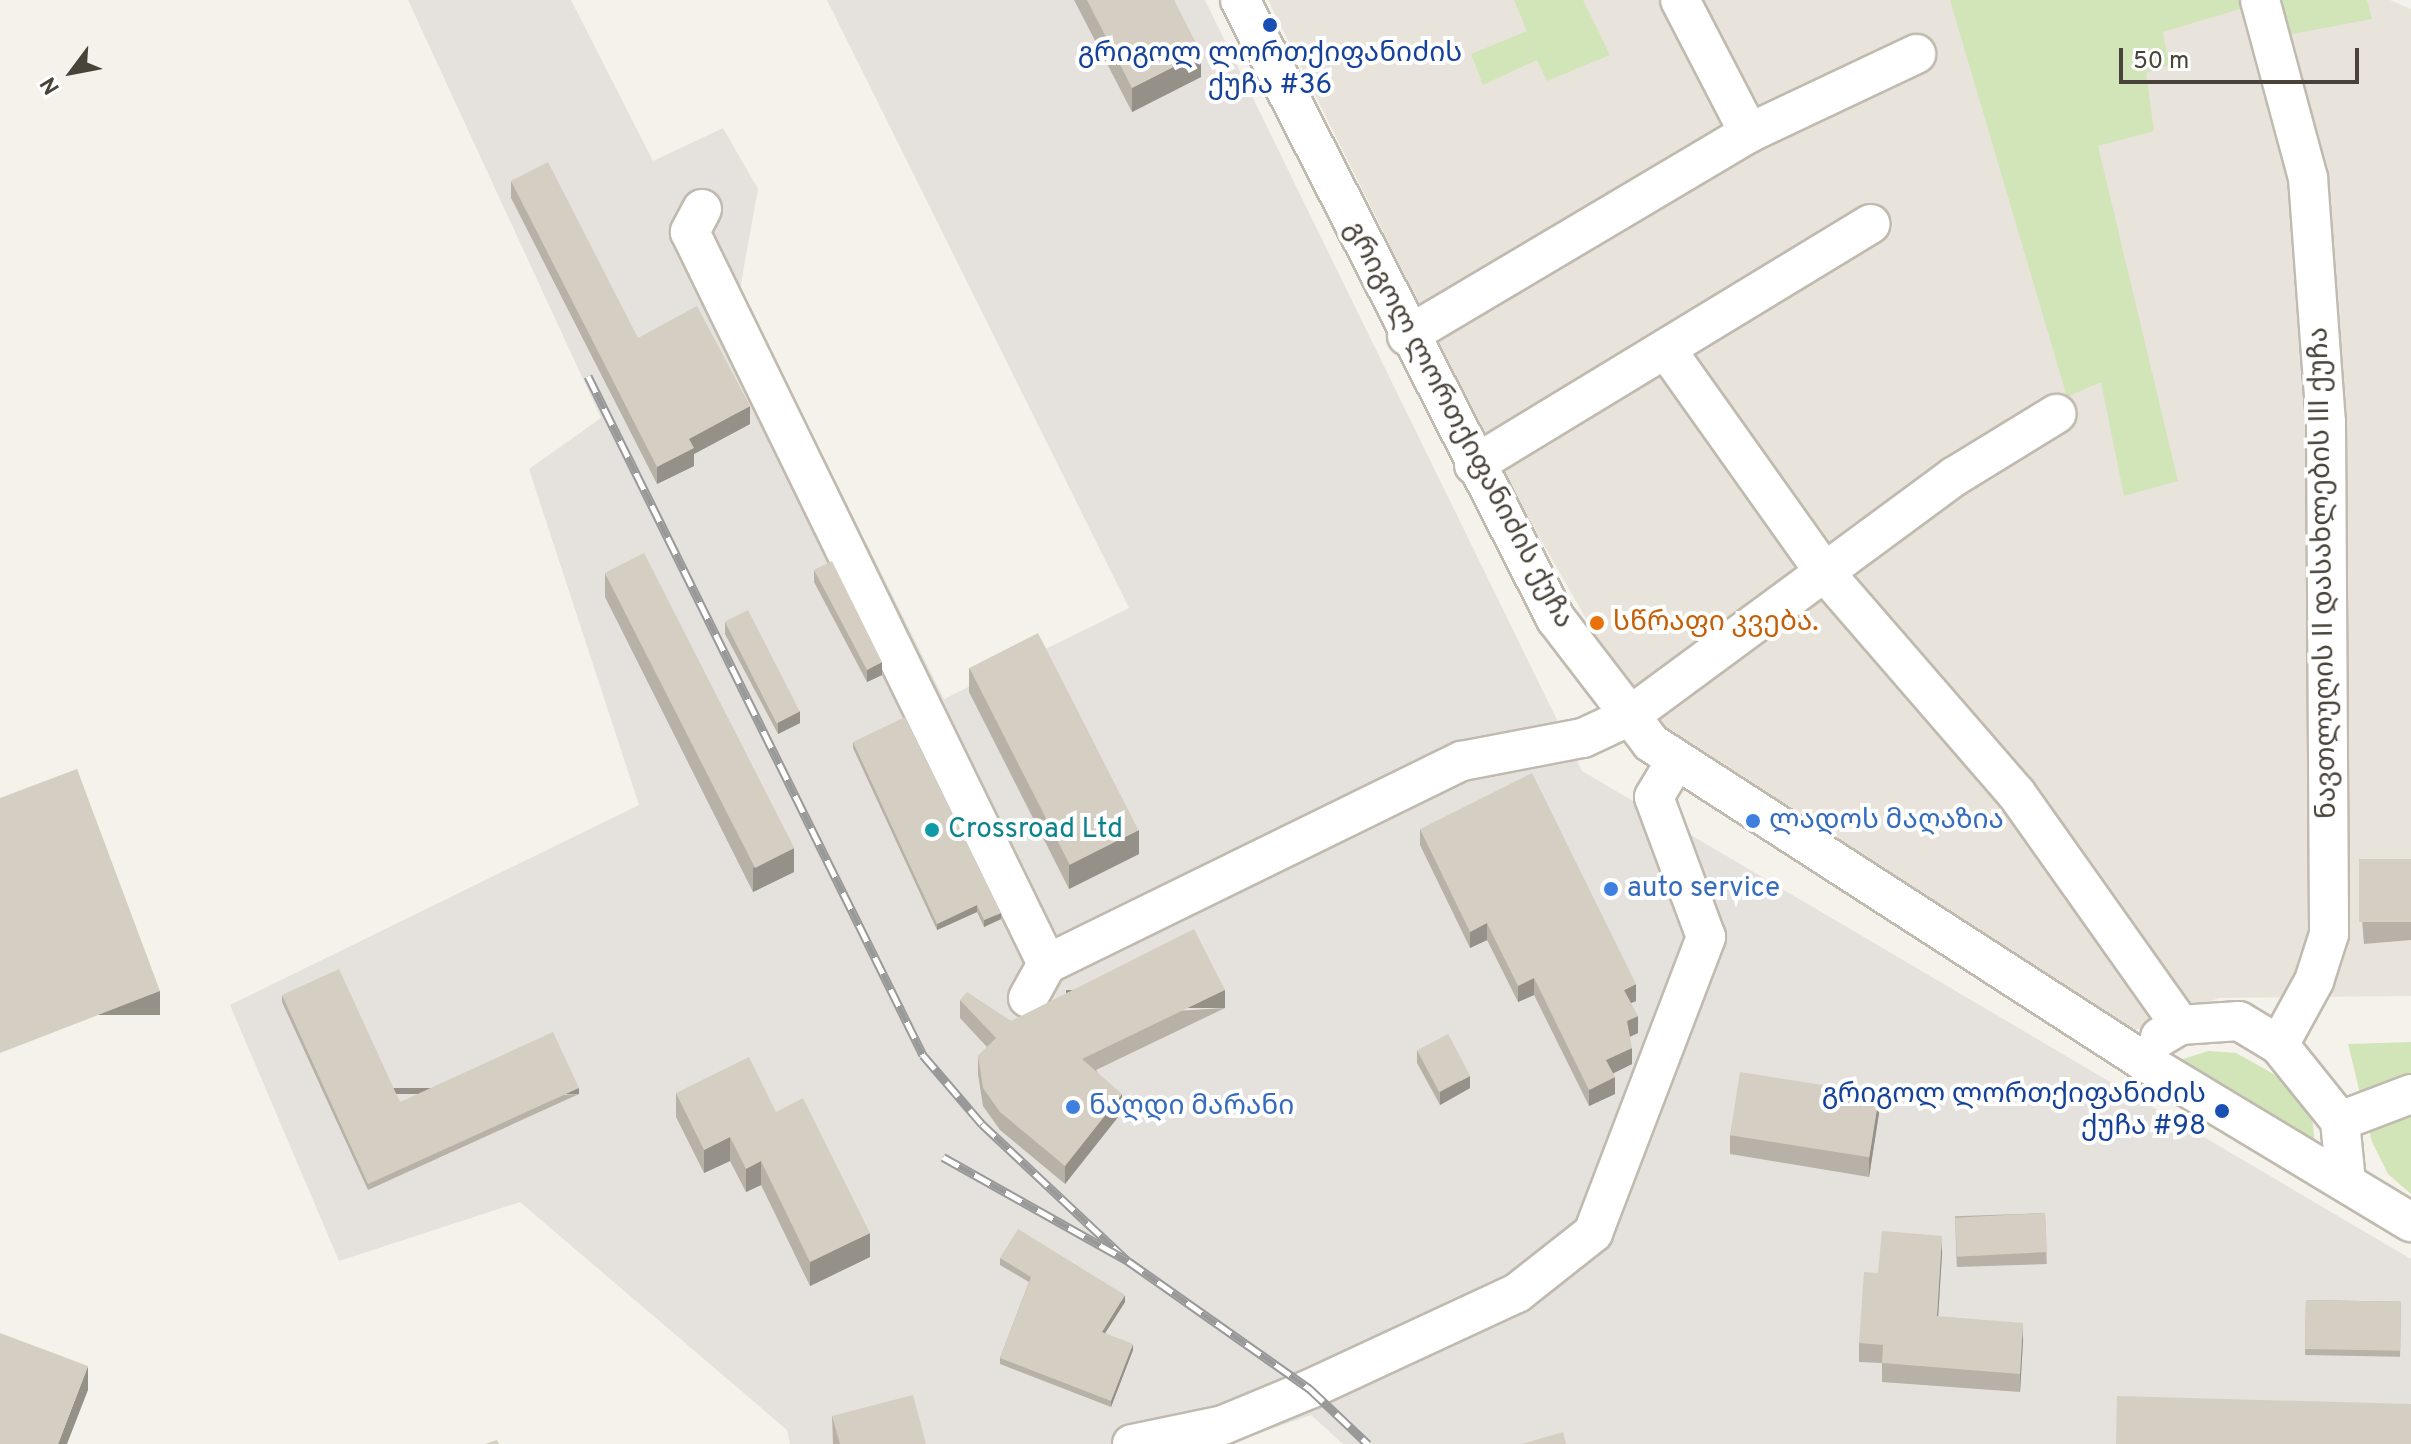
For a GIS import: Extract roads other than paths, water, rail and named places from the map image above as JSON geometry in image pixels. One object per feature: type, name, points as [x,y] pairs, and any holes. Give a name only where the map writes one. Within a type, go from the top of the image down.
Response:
[{"type":"street","name":"გრიგოლ ლორთქიფანიძის ქუჩა","points":[[1240,0],[1407,336],[1556,619],[1628,717],[1675,762],[2142,1060],[2411,1222]]},
{"type":"street","points":[[1680,0],[1749,133]]},
{"type":"street","name":"ნავთლუღის II დასახლების III ქუჩა","points":[[2260,0],[2308,178],[2326,422],[2329,934],[2314,981],[2279,1045]]},
{"type":"street","points":[[1407,336],[1749,133],[1916,54]]},
{"type":"street","points":[[702,209],[690,232],[1047,964]]},
{"type":"street","points":[[1474,465],[1668,352],[1871,224]]},
{"type":"street","points":[[1668,352],[1826,574],[2016,793],[2180,1025]]},
{"type":"street","points":[[1028,998],[1047,964],[1462,761],[1583,738],[1628,717],[1955,476],[2056,414]]},
{"type":"street","points":[[1132,1444],[1223,1425],[1310,1389],[1517,1293],[1593,1233],[1706,937],[1654,797],[1675,762]]},
{"type":"street","points":[[2142,1060],[2180,1025],[2239,1021],[2279,1045],[2340,1121],[2346,1182]]},
{"type":"street","points":[[2340,1121],[2411,1094]]},
{"type":"railway","points":[[588,376],[923,1055],[982,1124],[1128,1261]]},
{"type":"railway","points":[[943,1157],[1128,1261],[1310,1389],[1368,1444]]},
{"type":"place","name":"გრიგოლ ლორთქიფანიძის ქუჩა #36","points":[[1270,25]]},
{"type":"place","name":"სწრაფი კვება.","points":[[1597,623]]},
{"type":"place","name":"ლადოს მაღაზია","points":[[1753,821]]},
{"type":"place","name":"Crossroad Ltd","points":[[932,830]]},
{"type":"place","name":"auto service","points":[[1611,889]]},
{"type":"place","name":"ნაღდი მარანი","points":[[1073,1107]]},
{"type":"place","name":"გრიგოლ ლორთქიფანიძის ქუჩა #98","points":[[2222,1111]]}]
